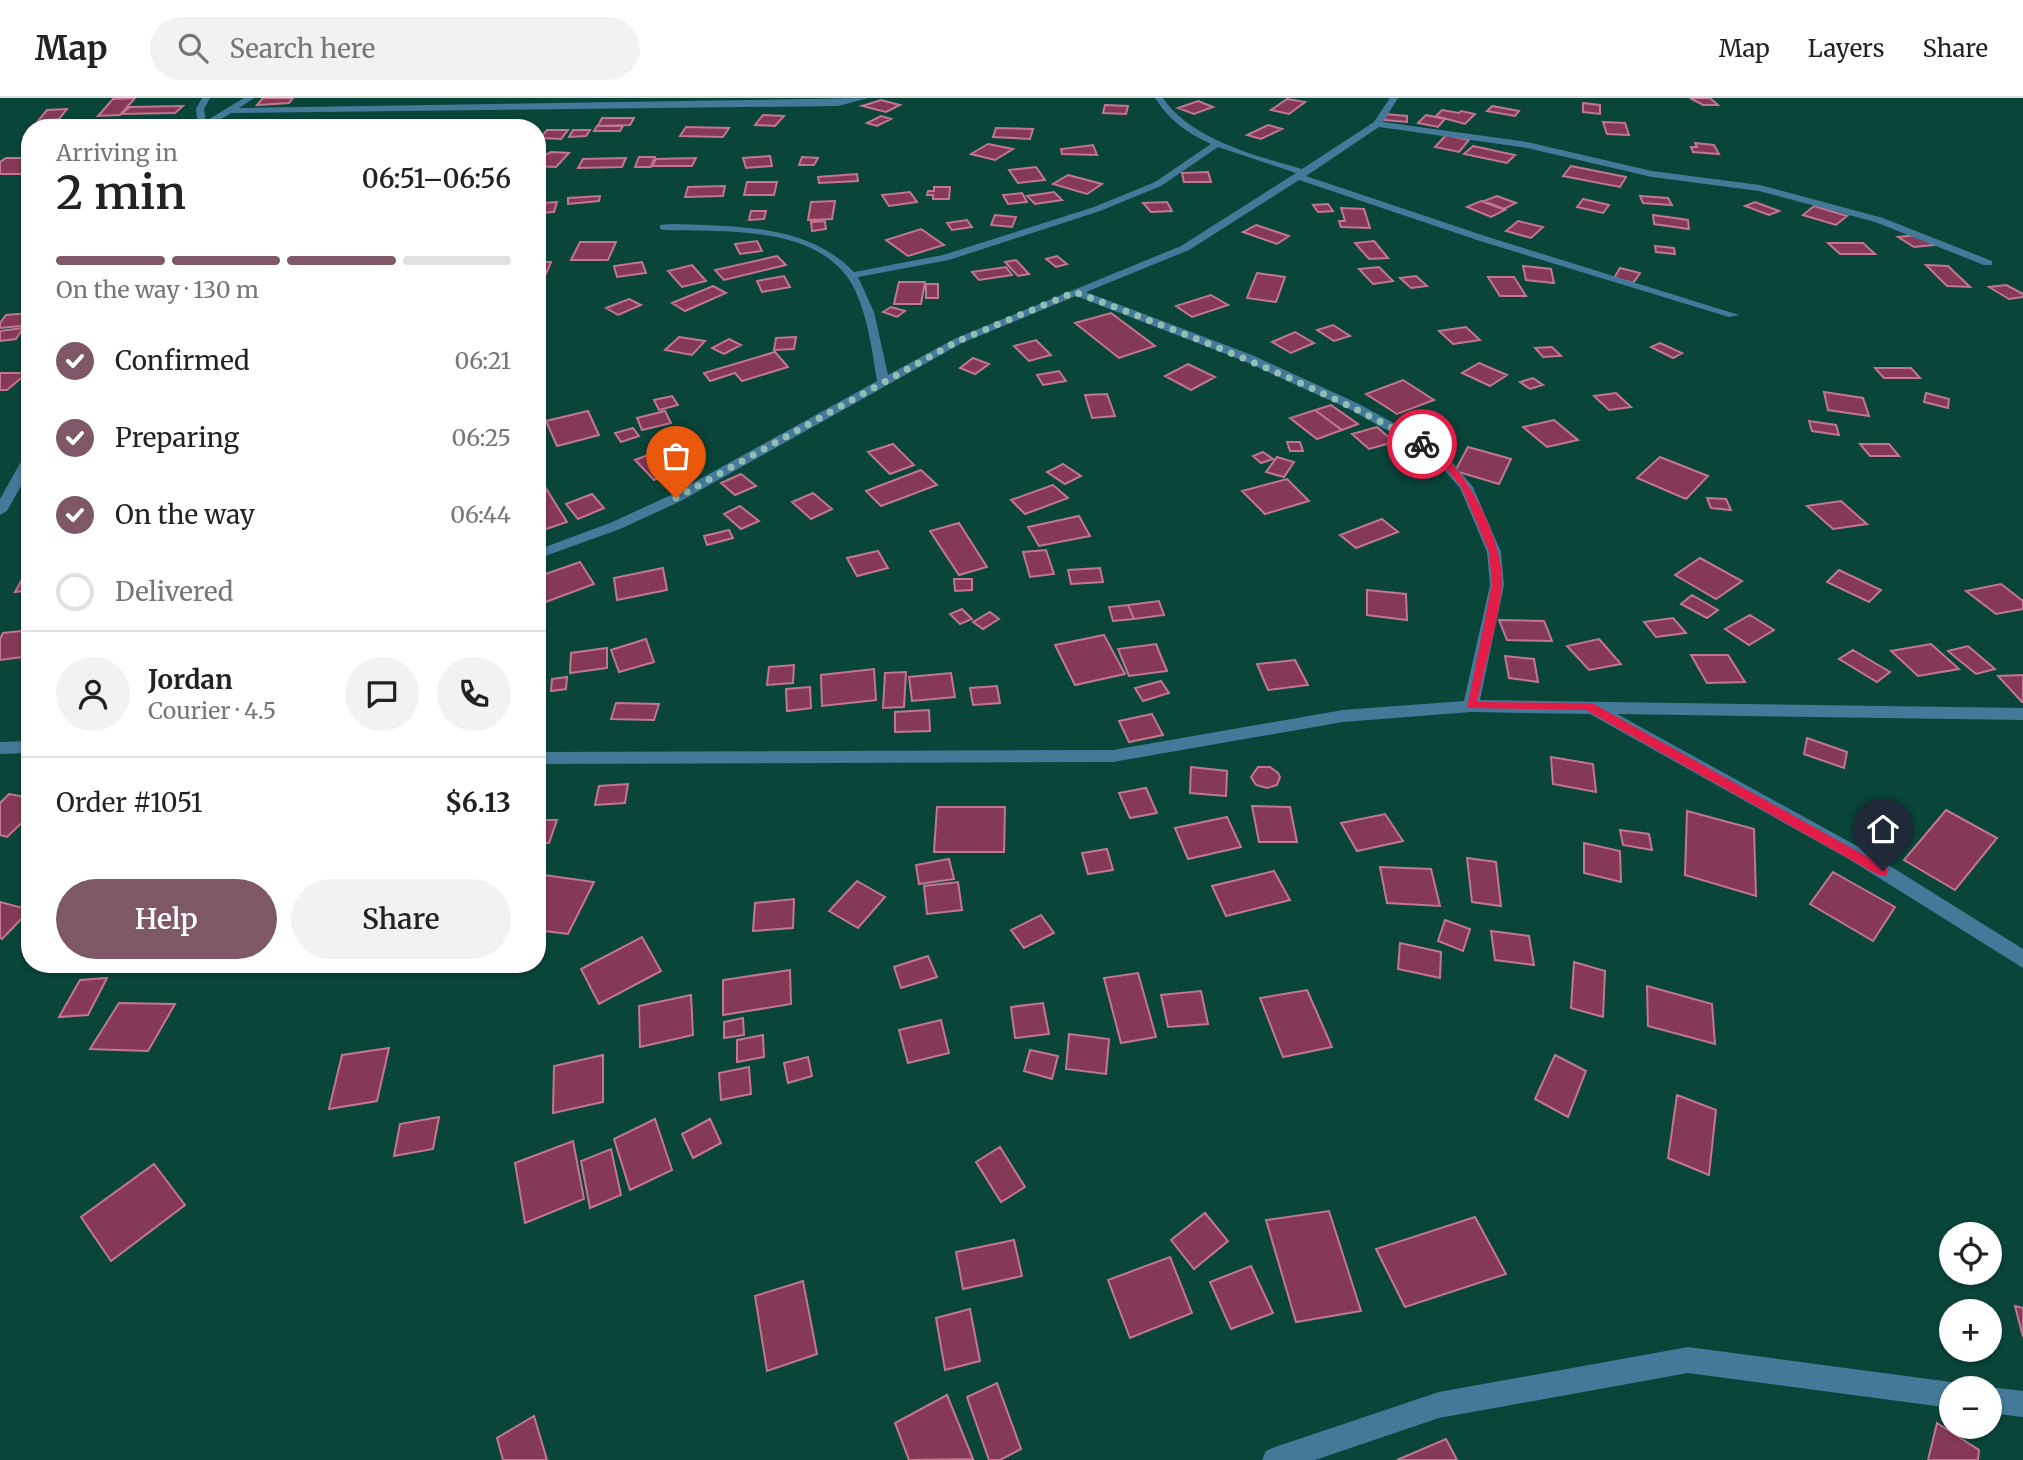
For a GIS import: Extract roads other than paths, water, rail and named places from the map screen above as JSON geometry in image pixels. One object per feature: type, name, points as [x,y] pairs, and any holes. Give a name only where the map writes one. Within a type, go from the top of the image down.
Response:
[{"type":"street","points":[[202,119],[201,109],[206,98]]},
{"type":"street","points":[[218,119],[250,98]]},
{"type":"street","points":[[464,110],[475,98]]},
{"type":"street","points":[[232,111],[838,103],[864,98]]},
{"type":"street","points":[[1159,98],[1174,118],[1197,133],[1303,175],[1484,239],[1733,315]]},
{"type":"street","points":[[546,552],[615,526],[676,498],[958,341],[1185,247],[1303,175],[1377,124],[1394,98]]},
{"type":"street","points":[[1377,124],[1527,145],[1652,174],[1760,188],[1879,220],[1988,263]]},
{"type":"street","points":[[852,275],[945,258],[1097,209],[1157,184],[1220,142]]},
{"type":"street","points":[[664,227],[762,232],[799,241],[833,256],[852,275],[873,324],[883,382]]},
{"type":"street","points":[[1075,292],[1248,358],[1355,407],[1436,452],[1466,487],[1494,552],[1497,584],[1471,706]]},
{"type":"street","points":[[0,511],[21,474]]},
{"type":"street","points":[[546,758],[1113,756],[1343,716],[1471,706],[2023,714]]},
{"type":"street","points":[[1588,706],[1859,856],[2023,959]]},
{"type":"street","points":[[0,748],[21,747]]},
{"type":"street","points":[[1275,1460],[1439,1405],[1688,1360],[1939,1393]]},
{"type":"street","points":[[2002,1401],[2023,1404]]}]
